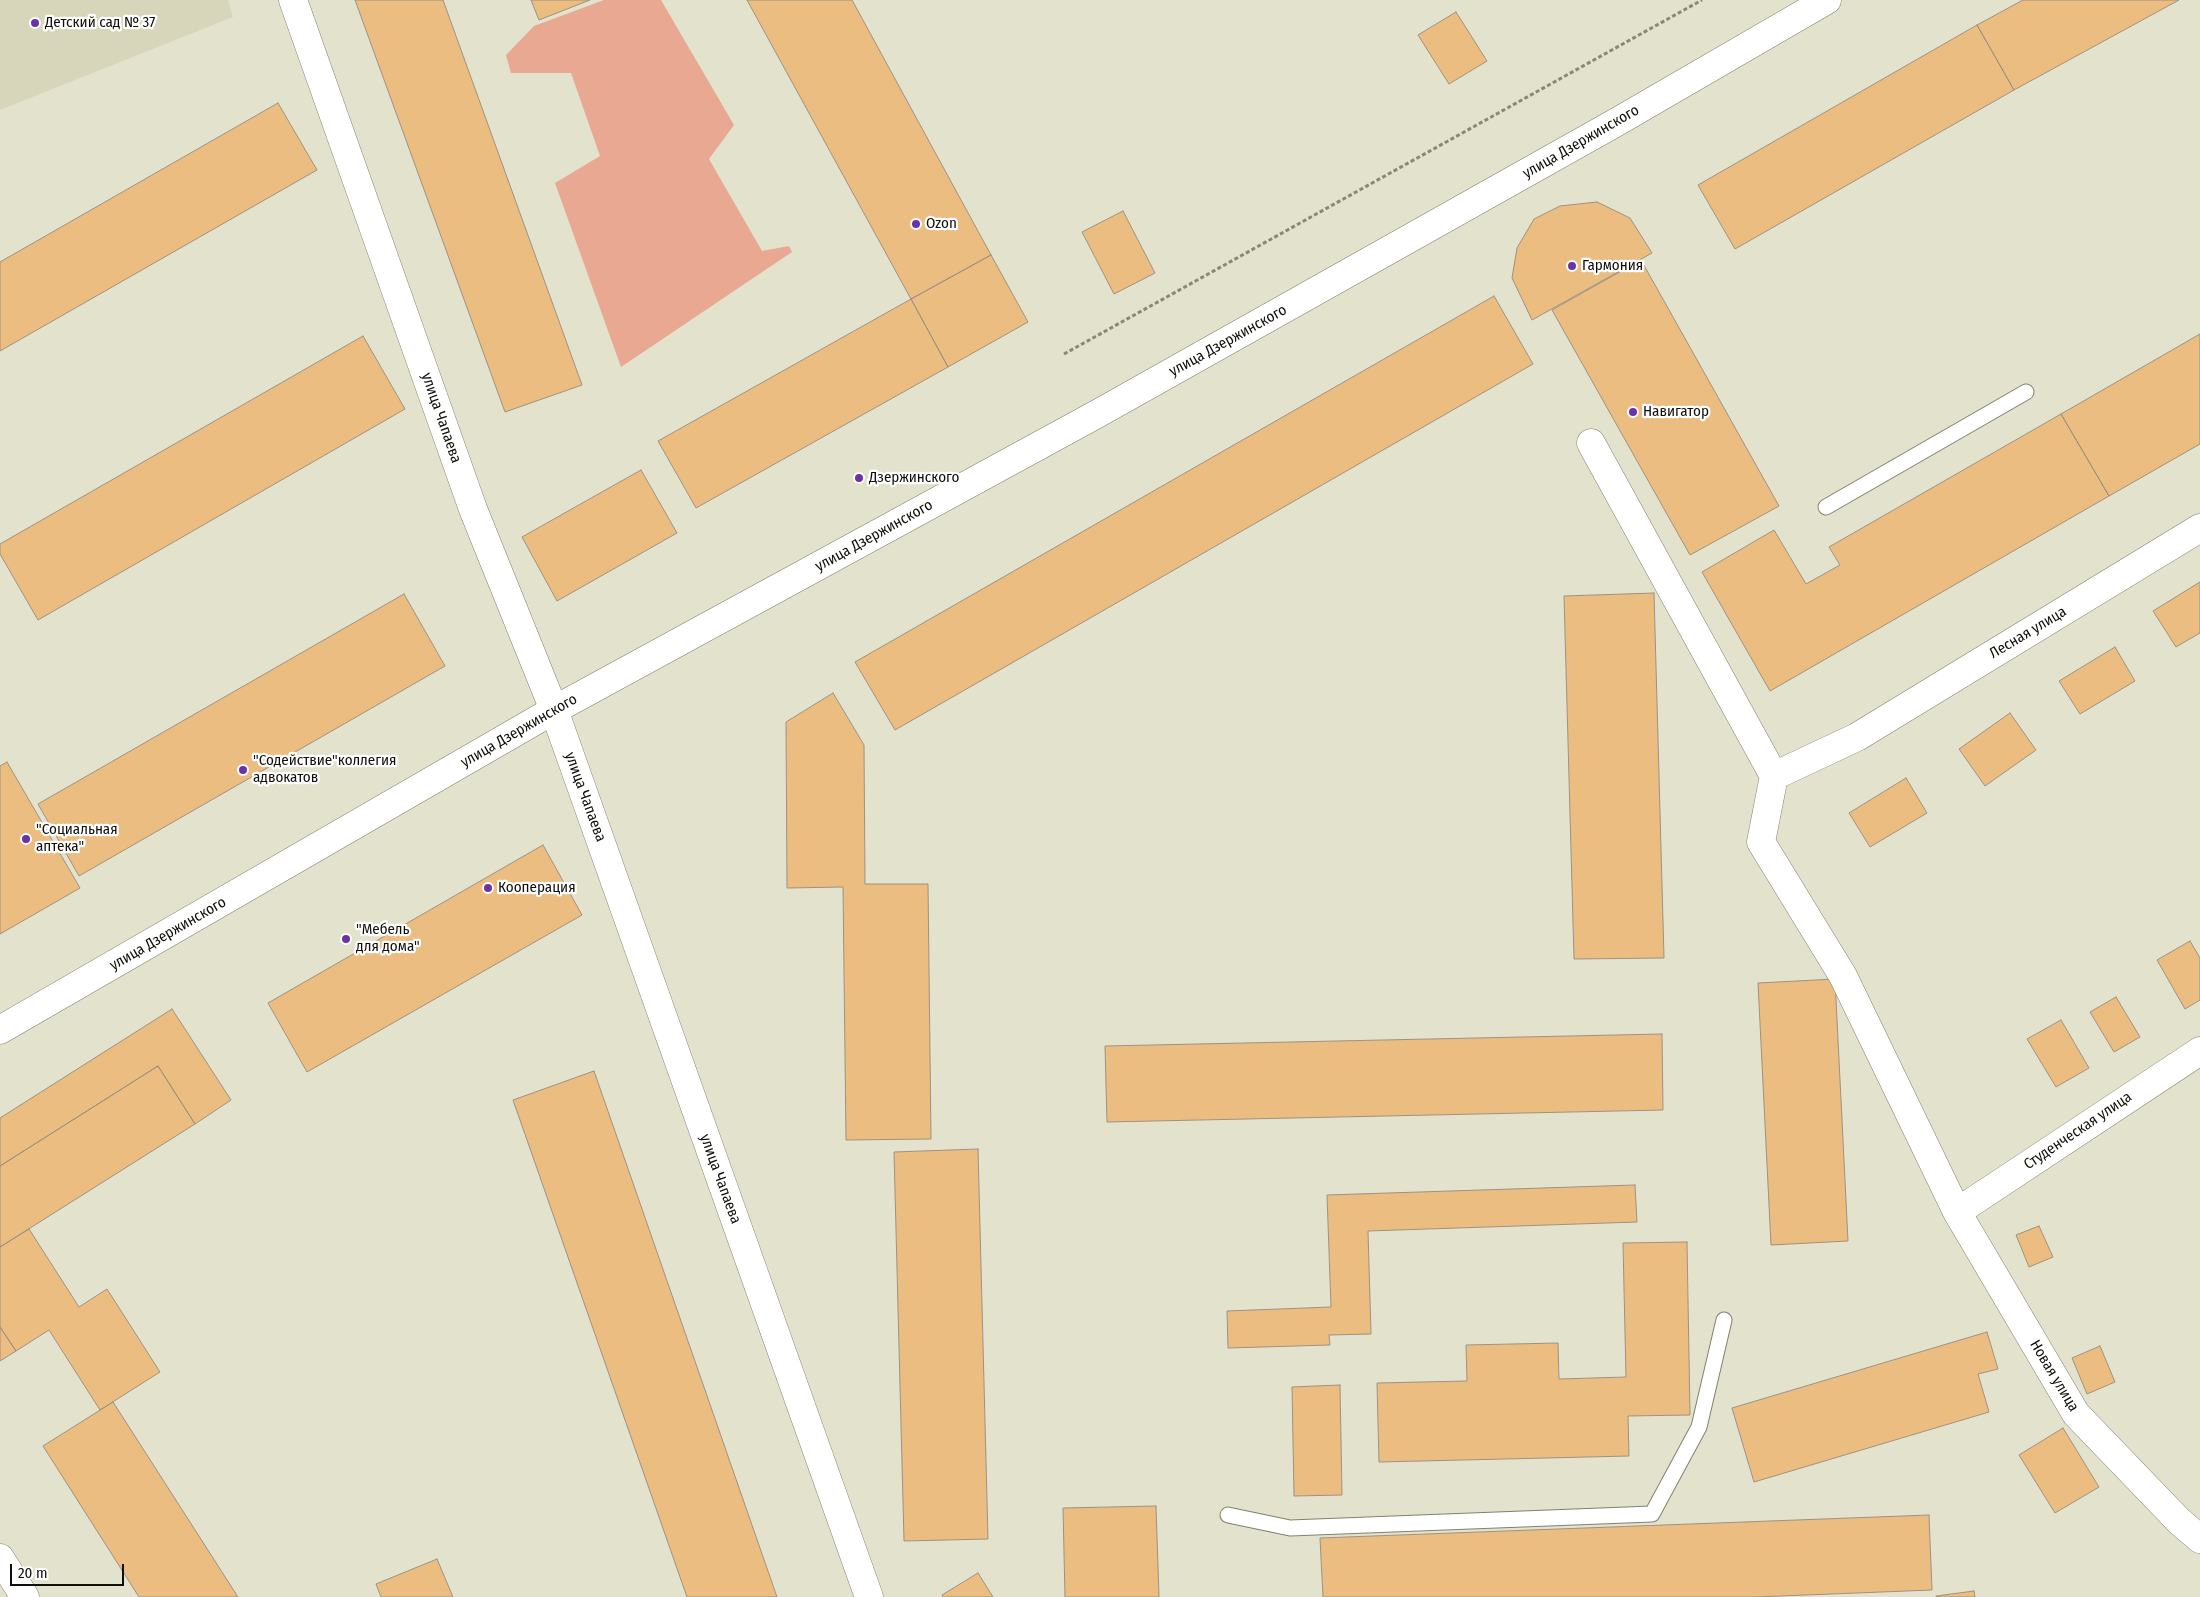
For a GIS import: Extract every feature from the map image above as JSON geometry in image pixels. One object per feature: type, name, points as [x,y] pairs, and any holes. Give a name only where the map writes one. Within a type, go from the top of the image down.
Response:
[{"type":"street","name":"улица Чапаева","points":[[293,0],[473,509],[554,710],[868,1597]]},
{"type":"street","name":"улица Дзержинского","points":[[0,1030],[554,710],[1097,414],[1615,123],[1827,0]]},
{"type":"street","points":[[1590,443],[1774,776]]},
{"type":"street","name":"Лесная улица","points":[[1774,776],[1857,737],[2200,528]]},
{"type":"street","name":"Новая улица","points":[[1774,776],[1761,842],[1843,976],[1957,1212],[2076,1414],[2179,1521],[2200,1540]]},
{"type":"street","name":"Студенческая улица","points":[[1957,1212],[2200,1050]]},
{"type":"street","points":[[0,1558],[24,1597]]},
{"type":"lane","points":[[1826,507],[2026,392]]},
{"type":"lane","points":[[1228,1514],[1290,1528],[1652,1514],[1699,1427],[1724,1320]]},
{"type":"path","points":[[1064,354],[1702,0]]},
{"type":"shaded area","points":[[0,0],[228,0],[233,17],[0,110]]},
{"type":"shaded area","points":[[604,0],[661,0],[734,125],[709,159],[762,251],[789,246],[792,252],[621,367],[555,183],[600,156],[571,73],[511,73],[506,55],[534,26]]},
{"type":"building","points":[[355,0],[443,0],[582,385],[505,412]]},
{"type":"building","points":[[531,0],[590,0],[539,20]]},
{"type":"building","points":[[747,0],[852,0],[991,255],[911,299]]},
{"type":"building","points":[[2023,0],[2179,0],[2014,90],[1977,25]]},
{"type":"building","points":[[1456,12],[1487,61],[1449,84],[1418,35]]},
{"type":"building","points":[[1977,25],[2014,90],[1735,249],[1698,185]]},
{"type":"building","points":[[278,103],[317,170],[0,351],[0,262]]},
{"type":"building","name":"Гармония","points":[[1597,202],[1630,218],[1652,253],[1532,320],[1512,278],[1517,248],[1534,219],[1560,206]]},
{"type":"building","points":[[1123,211],[1155,273],[1114,294],[1082,232]]},
{"type":"building","points":[[991,255],[1028,322],[948,367],[911,299]]},
{"type":"building","points":[[1641,260],[1779,506],[1690,555],[1552,310]]},
{"type":"building","points":[[1494,296],[1533,364],[895,730],[855,662]]},
{"type":"building","points":[[911,299],[948,367],[696,508],[658,441]]},
{"type":"building","points":[[2200,334],[2200,444],[2109,496],[2061,414]]},
{"type":"building","points":[[363,336],[405,409],[38,620],[0,554],[0,544]]},
{"type":"building","points":[[2061,414],[2109,496],[1770,691],[1702,572],[1774,530],[1806,584],[1840,565],[1829,547]]},
{"type":"building","points":[[641,470],[677,533],[557,601],[522,537]]},
{"type":"building","points":[[2200,582],[2200,633],[2176,647],[2153,611]]},
{"type":"building","points":[[1654,593],[1664,958],[1574,959],[1564,596]]},
{"type":"building","points":[[404,594],[445,666],[79,876],[38,804]]},
{"type":"building","points":[[2115,647],[2135,681],[2080,714],[2059,681]]},
{"type":"building","points":[[833,693],[864,745],[865,884],[928,884],[931,1139],[846,1140],[843,887],[787,888],[786,722]]},
{"type":"building","points":[[2010,713],[2036,750],[1985,786],[1959,749]]},
{"type":"building","name":"\"Социальная аптека\"","points":[[7,762],[80,888],[0,934],[0,766]]},
{"type":"building","points":[[1906,778],[1927,813],[1870,847],[1849,813]]},
{"type":"building","points":[[543,845],[582,915],[307,1072],[268,1003]]},
{"type":"building","points":[[2190,941],[2200,958],[2200,1000],[2185,1009],[2157,960]]},
{"type":"building","points":[[1835,979],[1848,1241],[1771,1245],[1758,983]]},
{"type":"building","points":[[2116,997],[2140,1037],[2114,1052],[2090,1012]]},
{"type":"building","points":[[172,1009],[231,1100],[195,1124],[158,1066],[0,1166],[0,1118]]},
{"type":"building","points":[[2061,1020],[2089,1068],[2056,1087],[2027,1039]]},
{"type":"building","points":[[1662,1034],[1663,1110],[1107,1122],[1105,1046]]},
{"type":"building","points":[[158,1066],[195,1124],[0,1247],[0,1166]]},
{"type":"building","points":[[594,1071],[777,1597],[687,1597],[513,1100]]},
{"type":"building","points":[[978,1149],[988,1539],[904,1541],[894,1152]]},
{"type":"building","points":[[1635,1185],[1637,1222],[1368,1231],[1371,1334],[1329,1335],[1330,1345],[1228,1348],[1227,1311],[1331,1307],[1327,1195]]},
{"type":"building","points":[[2039,1226],[2053,1257],[2029,1267],[2016,1235]]},
{"type":"building","points":[[29,1229],[79,1307],[107,1289],[160,1372],[100,1410],[49,1330],[16,1351],[0,1327],[0,1247]]},
{"type":"building","points":[[1687,1242],[1690,1415],[1628,1416],[1629,1456],[1379,1462],[1377,1383],[1467,1381],[1466,1345],[1558,1343],[1559,1379],[1626,1377],[1623,1243]]},
{"type":"building","points":[[0,1327],[16,1351],[0,1361]]},
{"type":"building","points":[[1987,1332],[1998,1369],[1978,1374],[1989,1412],[1754,1482],[1732,1408]]},
{"type":"building","points":[[2100,1346],[2115,1382],[2087,1394],[2072,1358]]},
{"type":"building","points":[[1340,1385],[1342,1495],[1294,1496],[1292,1387]]},
{"type":"building","points":[[113,1402],[238,1597],[139,1597],[43,1446]]},
{"type":"building","points":[[2063,1428],[2099,1487],[2055,1513],[2019,1455]]},
{"type":"building","points":[[1156,1506],[1159,1597],[1065,1597],[1063,1508]]},
{"type":"building","points":[[1929,1515],[1932,1590],[1755,1597],[1323,1597],[1320,1538]]},
{"type":"building","points":[[437,1559],[453,1597],[381,1597],[376,1584]]},
{"type":"building","points":[[978,1573],[993,1597],[943,1597],[942,1595]]},
{"type":"building","points":[[1974,1591],[1975,1597],[1936,1597],[1936,1596]]},
{"type":"place","name":"Детский сад № 37","points":[[35,23]]},
{"type":"place","name":"Ozon","points":[[916,224]]},
{"type":"place","name":"Гармония","points":[[1572,266]]},
{"type":"place","name":"Навигатор","points":[[1633,412]]},
{"type":"place","name":"Дзержинского","points":[[859,478]]},
{"type":"place","name":"\"Содействие\"коллегия адвокатов","points":[[243,770]]},
{"type":"place","name":"\"Социальная аптека\"","points":[[26,839]]},
{"type":"place","name":"Кооперация","points":[[488,888]]},
{"type":"place","name":"\"Мебель для дома\"","points":[[346,939]]}]
